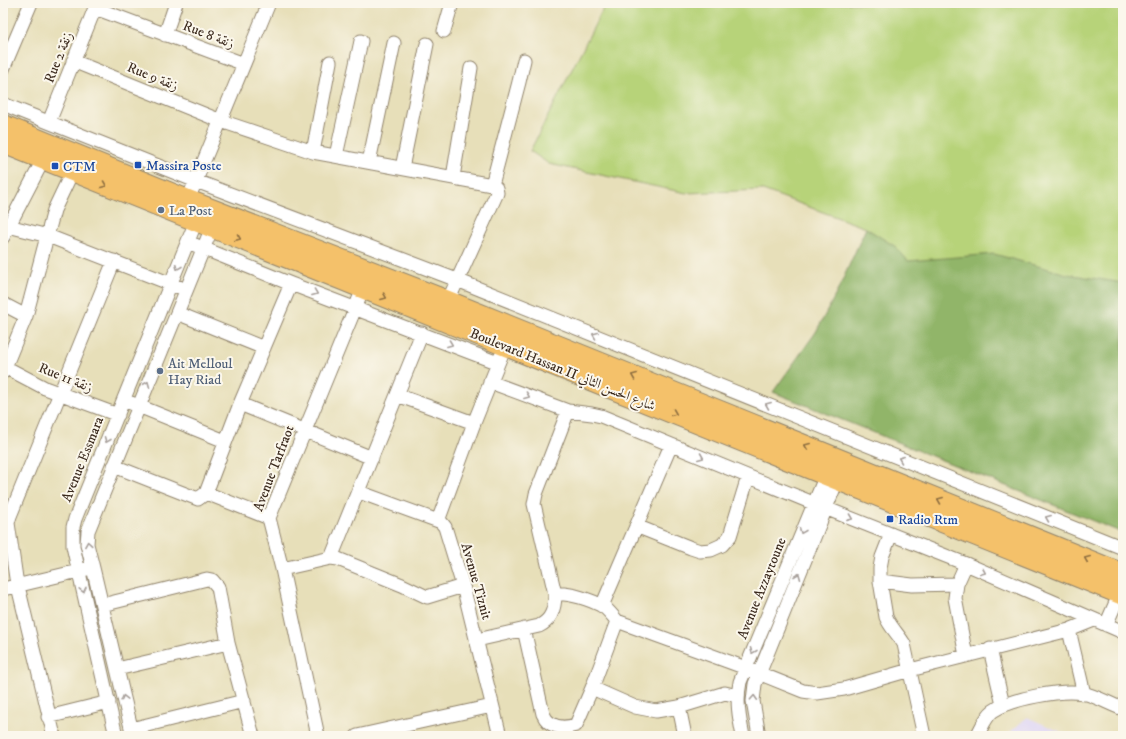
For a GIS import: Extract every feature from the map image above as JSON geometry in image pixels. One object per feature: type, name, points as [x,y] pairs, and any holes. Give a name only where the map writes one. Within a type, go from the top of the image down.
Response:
[{"type":"main road","name":"Boulevard Hassan II شارع الحسن الثاني","points":[[3,125],[200,214],[502,354],[835,468],[1123,574]]},
{"type":"main road","name":"Boulevard Hassan II شارع الحسن الثاني","points":[[3,143],[72,172],[200,214],[448,301],[835,468],[1121,594]]},
{"type":"street","points":[[3,69],[31,3]]},
{"type":"street","points":[[165,35],[176,3]]},
{"type":"street","points":[[244,701],[132,732],[93,568],[88,544],[88,531],[204,248],[196,181],[269,3]]},
{"type":"street","points":[[444,31],[452,3]]},
{"type":"street","name":"Rue 8 زنقة","points":[[96,5],[165,35],[244,64]]},
{"type":"street","name":"Rue 2 زنقة","points":[[49,122],[96,5]]},
{"type":"street","points":[[336,156],[361,41]]},
{"type":"street","points":[[368,162],[394,43]]},
{"type":"street","points":[[402,168],[427,44]]},
{"type":"street","points":[[448,301],[497,193],[496,188],[492,185],[524,60]]},
{"type":"street","name":"Rue 9 زنقة","points":[[73,62],[221,120],[313,152],[492,185]]},
{"type":"street","points":[[313,152],[330,62]]},
{"type":"street","points":[[453,177],[471,68]]},
{"type":"street","points":[[3,104],[196,181],[457,280],[1123,548]]},
{"type":"street","points":[[43,160],[6,232],[48,236],[186,289]]},
{"type":"street","points":[[4,368],[26,316],[54,210],[72,172]]},
{"type":"street","name":"Avenue Essmara","points":[[116,736],[78,571],[72,541],[73,528],[75,518],[200,214]]},
{"type":"street","points":[[188,242],[291,284],[422,333],[502,354],[474,423],[438,521],[358,492]]},
{"type":"street","points":[[54,736],[48,717],[18,586],[7,515],[60,394],[114,262]]},
{"type":"street","points":[[114,466],[198,499],[206,493],[240,404],[291,284]]},
{"type":"street","name":"Avenue Tarfraot","points":[[318,736],[282,569],[269,518],[363,289]]},
{"type":"street","points":[[3,304],[26,316]]},
{"type":"street","points":[[177,313],[264,348]]},
{"type":"street","points":[[331,558],[422,333]]},
{"type":"street","name":"Rue 11 زنقة","points":[[4,368],[45,388],[118,415]]},
{"type":"street","points":[[490,382],[568,412],[600,416],[819,506],[966,564],[1123,632]]},
{"type":"street","points":[[397,395],[474,423]]},
{"type":"street","points":[[124,400],[225,441]]},
{"type":"street","points":[[240,404],[372,458]]},
{"type":"street","points":[[477,640],[539,626],[550,618],[553,611],[555,594],[534,504],[536,494],[568,412]]},
{"type":"street","points":[[602,606],[671,445]]},
{"type":"street","name":"Avenue Azzaytoune","points":[[743,736],[738,711],[737,696],[740,682],[835,468]]},
{"type":"street","points":[[636,526],[700,551],[711,550],[722,545],[730,536],[748,477]]},
{"type":"street","points":[[206,493],[269,518]]},
{"type":"street","name":"Avenue Azzaytoune","points":[[759,736],[753,701],[755,684],[819,506]]},
{"type":"street","name":"Avenue Tiznit","points":[[438,521],[445,527],[463,586],[500,736]]},
{"type":"street","points":[[892,534],[882,557],[880,581],[886,617],[904,644],[924,736]]},
{"type":"street","points":[[282,569],[331,558],[402,585],[427,597],[463,586]]},
{"type":"street","points":[[966,564],[957,584],[955,598],[966,656]]},
{"type":"street","points":[[3,589],[93,568]]},
{"type":"street","points":[[102,605],[207,578],[212,580],[218,587],[228,643],[253,736]]},
{"type":"street","points":[[880,581],[916,585],[957,584]]},
{"type":"street","points":[[555,594],[571,594],[602,606],[616,621],[746,668],[803,691],[817,693],[844,689],[990,649],[1100,622],[1121,594]]},
{"type":"street","points":[[524,629],[545,719],[557,727],[577,730],[616,621]]},
{"type":"street","points":[[1070,630],[1084,694]]},
{"type":"street","points":[[117,669],[228,643]]},
{"type":"street","points":[[990,649],[1003,706]]},
{"type":"street","points":[[592,688],[635,707],[656,711],[679,707],[725,693],[737,696]]},
{"type":"street","points":[[976,736],[992,712],[1003,706],[1040,696],[1072,692],[1084,694],[1123,710]]},
{"type":"street","points":[[48,717],[109,702]]},
{"type":"street","points":[[357,736],[388,733],[492,706]]},
{"type":"street","points":[[679,707],[684,736]]},
{"type":"shaded area","points":[[1027,717],[1070,736],[1006,736]]},
{"type":"green space","points":[[606,3],[1123,4],[1123,409],[1095,450],[866,228],[763,190],[686,193],[549,164],[530,151]]},
{"type":"green space","points":[[866,228],[896,247],[908,261],[994,254],[1067,274],[1123,283],[1123,533],[773,392],[816,332],[838,290]]},
{"type":"place","name":"Massira Poste","points":[[138,165]]},
{"type":"place","name":"CTM","points":[[55,166]]},
{"type":"place","name":"La Post","points":[[161,210]]},
{"type":"place","name":"Ait Melloul Hay Riad","points":[[160,371]]},
{"type":"place","name":"Radio Rtm","points":[[890,519]]}]
